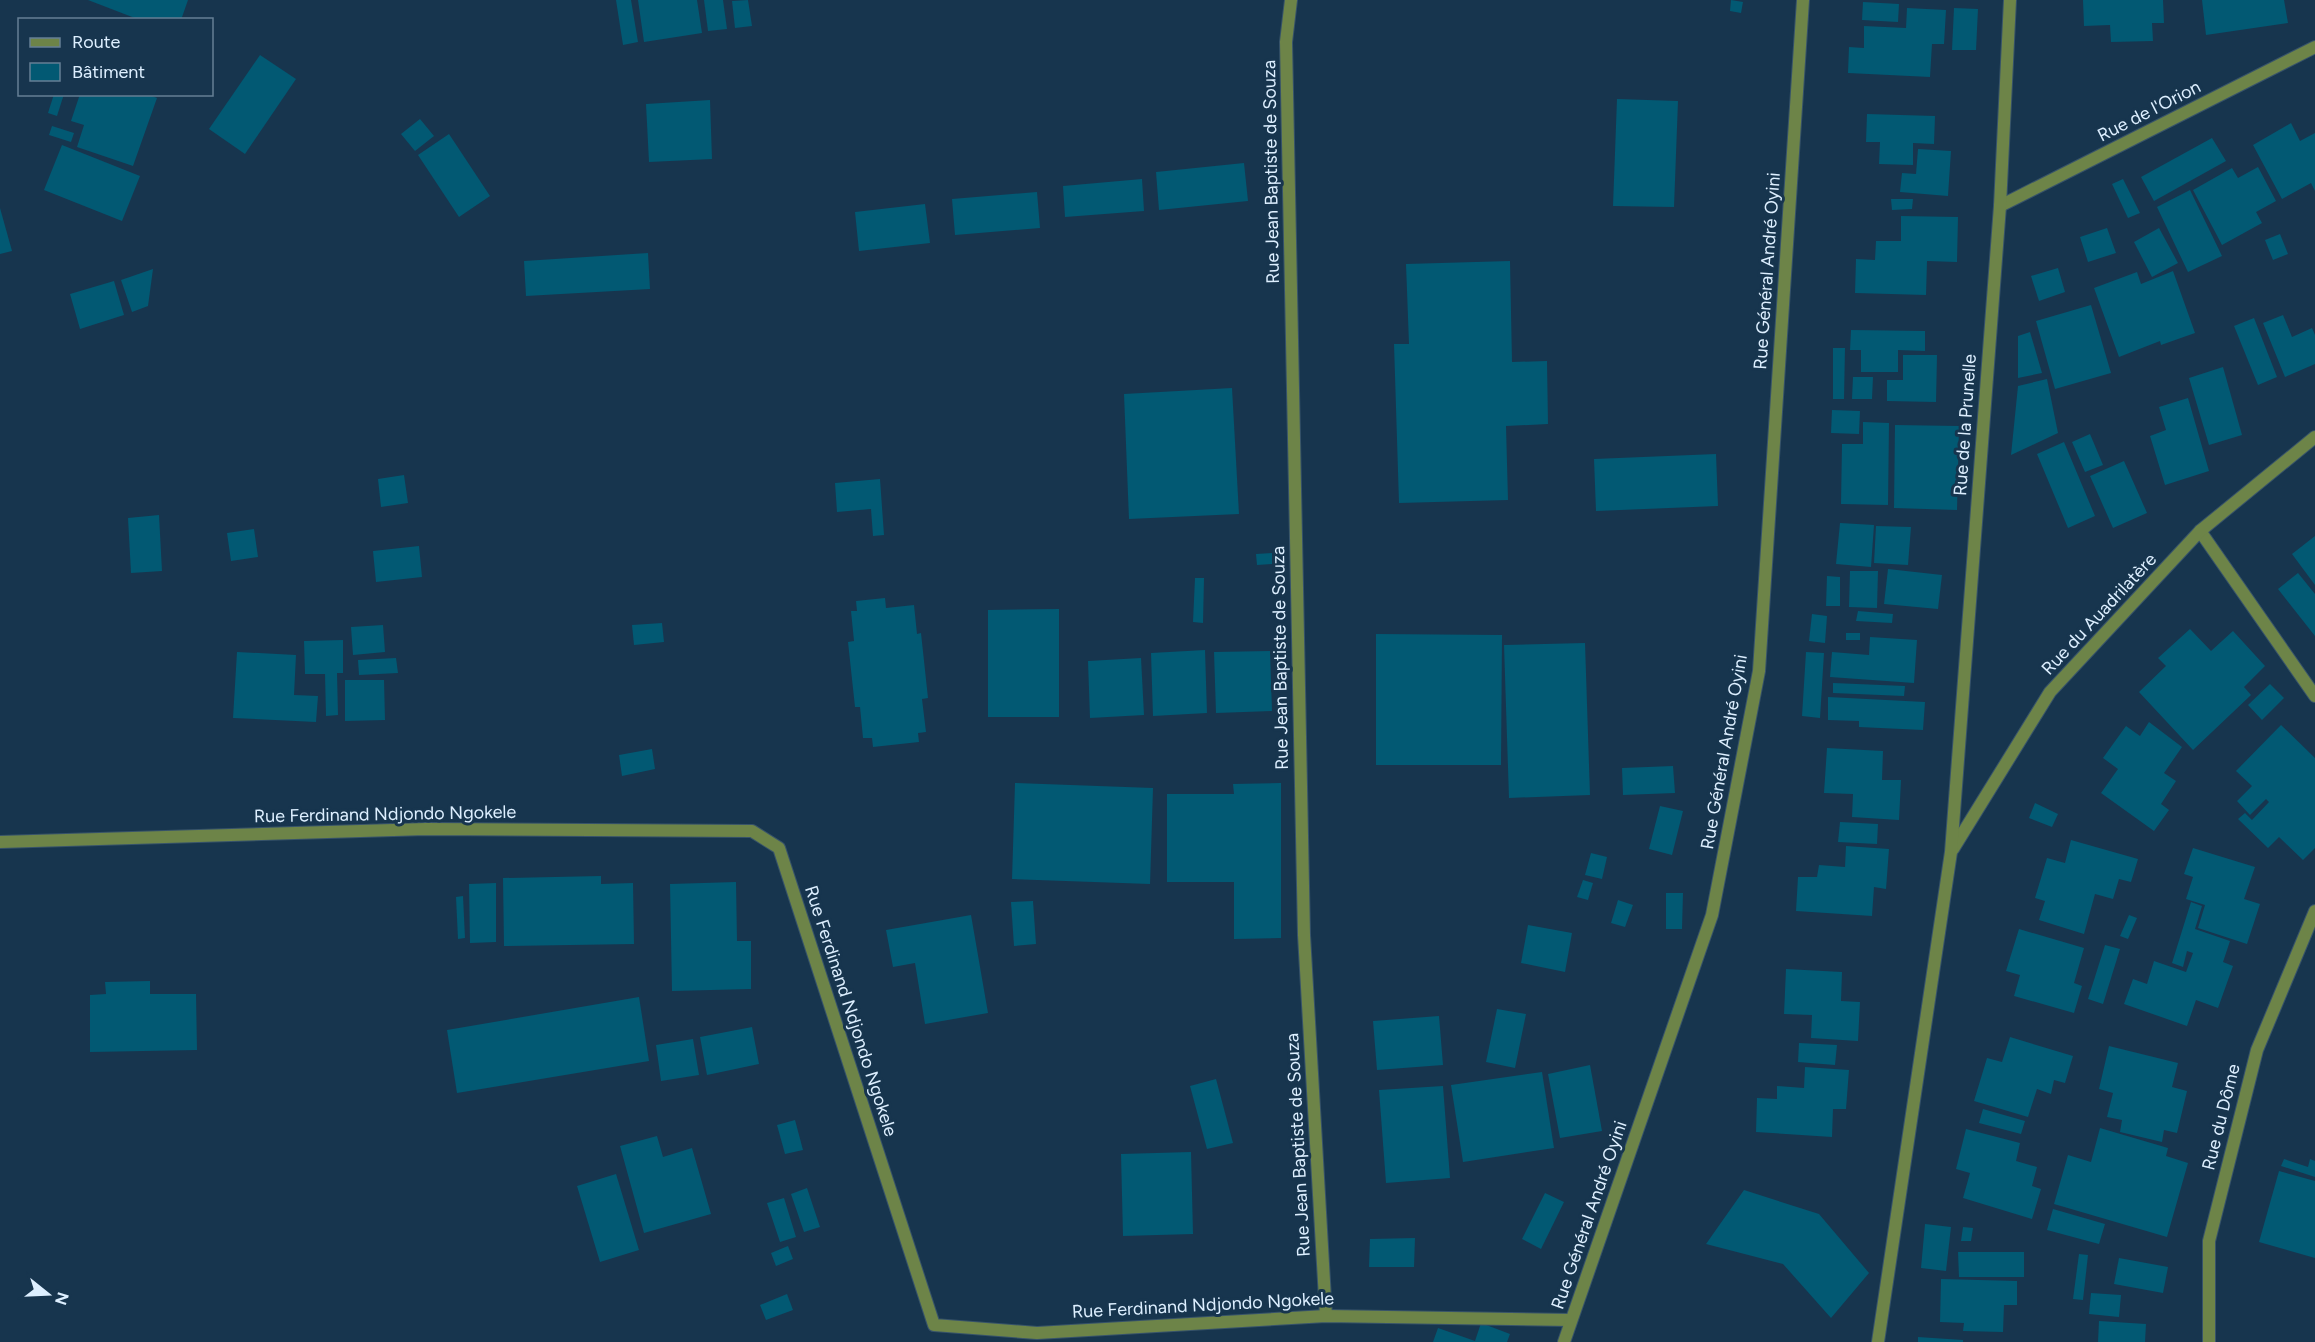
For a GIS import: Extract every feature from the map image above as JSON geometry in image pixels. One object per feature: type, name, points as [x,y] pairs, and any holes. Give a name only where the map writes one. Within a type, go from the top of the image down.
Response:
[{"type":"street","name":"Rue Jean Baptiste de Souza","points":[[1291,0],[1286,54],[1304,935],[1326,1316]]},
{"type":"street","name":"Rue Général André Oyini","points":[[1564,1342],[1712,915],[1759,671],[1803,0]]},
{"type":"street","name":"Rue de la Prunelle","points":[[1878,1342],[1951,852],[2000,206],[2010,0]]},
{"type":"street","name":"Rue de l'Orion","points":[[2000,206],[2315,47]]},
{"type":"street","name":"Rue du Auadrilatère","points":[[1951,852],[2050,692],[2200,531],[2315,437]]},
{"type":"street","points":[[2200,531],[2315,696]]},
{"type":"street","name":"Rue Ferdinand Ndjondo Ngokele","points":[[0,842],[426,829],[752,831],[779,849],[934,1325],[1037,1333],[1326,1316],[1571,1320]]},
{"type":"street","name":"Rue du Dôme","points":[[2209,1342],[2209,1241],[2257,1050],[2315,911]]},
{"type":"building","points":[[88,0],[188,0],[182,18],[135,18]]},
{"type":"building","points":[[616,0],[631,0],[638,42],[623,45]]},
{"type":"building","points":[[638,0],[697,0],[702,33],[644,42]]},
{"type":"building","points":[[704,0],[723,0],[727,29],[708,31]]},
{"type":"building","points":[[748,0],[752,26],[735,28],[732,1]]},
{"type":"building","points":[[1731,0],[1743,2],[1741,13],[1730,11]]},
{"type":"building","points":[[2083,0],[2163,0],[2164,23],[2152,23],[2153,41],[2111,42],[2110,25],[2084,26]]},
{"type":"building","points":[[2202,0],[2284,0],[2288,23],[2206,35]]},
{"type":"building","points":[[1863,2],[1899,4],[1898,22],[1862,20]]},
{"type":"building","points":[[1907,8],[1946,10],[1944,44],[1932,44],[1930,77],[1848,73],[1849,47],[1864,48],[1864,26],[1906,28]]},
{"type":"building","points":[[1954,8],[1978,9],[1976,50],[1952,50]]},
{"type":"building","points":[[260,55],[296,79],[245,154],[209,129]]},
{"type":"building","points":[[53,96],[63,96],[57,116],[48,113]]},
{"type":"building","points":[[79,96],[152,96],[157,98],[133,166],[77,147],[84,125],[71,121]]},
{"type":"building","points":[[1617,99],[1678,101],[1674,207],[1613,206]]},
{"type":"building","points":[[710,100],[712,159],[649,162],[646,104]]},
{"type":"building","points":[[1867,114],[1935,116],[1934,144],[1913,143],[1913,165],[1879,164],[1880,142],[1866,142]]},
{"type":"building","points":[[420,119],[434,136],[415,151],[401,134]]},
{"type":"building","points":[[2291,123],[2300,141],[2315,133],[2315,191],[2311,183],[2282,199],[2253,145]]},
{"type":"building","points":[[52,126],[74,133],[71,142],[49,135]]},
{"type":"building","points":[[449,134],[490,196],[459,217],[418,155]]},
{"type":"building","points":[[2212,138],[2226,161],[2154,201],[2141,177]]},
{"type":"building","points":[[62,145],[140,176],[122,221],[44,190]]},
{"type":"building","points":[[1918,149],[1951,151],[1948,196],[1900,192],[1902,173],[1916,174]]},
{"type":"building","points":[[1244,163],[1248,201],[1159,210],[1156,172]]},
{"type":"building","points":[[2258,167],[2276,201],[2256,212],[2262,223],[2222,245],[2193,190],[2232,168],[2238,178]]},
{"type":"building","points":[[1142,179],[1144,211],[1065,217],[1063,186]]},
{"type":"building","points":[[2123,179],[2140,213],[2128,218],[2112,184]]},
{"type":"building","points":[[2190,190],[2222,256],[2188,272],[2157,207]]},
{"type":"building","points":[[1037,192],[1040,228],[955,235],[952,199]]},
{"type":"building","points":[[1891,199],[1913,199],[1912,209],[1892,210]]},
{"type":"building","points":[[925,204],[930,243],[859,251],[855,212]]},
{"type":"building","points":[[0,208],[12,251],[0,254]]},
{"type":"building","points":[[1901,216],[1958,217],[1957,262],[1927,261],[1926,295],[1855,293],[1856,259],[1875,260],[1876,241],[1901,241]]},
{"type":"building","points":[[2107,228],[2116,253],[2088,262],[2080,237]]},
{"type":"building","points":[[2159,228],[2178,263],[2152,277],[2134,242]]},
{"type":"building","points":[[2280,234],[2288,254],[2273,260],[2265,240]]},
{"type":"building","points":[[648,253],[650,289],[526,296],[524,261]]},
{"type":"building","points":[[1510,261],[1512,362],[1547,361],[1548,424],[1506,426],[1508,500],[1399,503],[1394,344],[1409,344],[1406,264]]},
{"type":"building","points":[[2058,268],[2065,292],[2039,301],[2031,276]]},
{"type":"building","points":[[153,269],[148,306],[132,312],[121,280]]},
{"type":"building","points":[[2173,271],[2195,333],[2161,345],[2160,341],[2119,357],[2094,288],[2137,272],[2141,284]]},
{"type":"building","points":[[114,281],[124,315],[80,329],[70,294]]},
{"type":"building","points":[[2091,305],[2111,373],[2055,389],[2036,321]]},
{"type":"building","points":[[2283,315],[2292,337],[2312,328],[2315,335],[2315,364],[2285,377],[2263,323]]},
{"type":"building","points":[[2254,318],[2277,377],[2258,385],[2234,326]]},
{"type":"building","points":[[1851,330],[1925,331],[1925,351],[1898,350],[1898,372],[1861,372],[1861,350],[1850,350]]},
{"type":"building","points":[[2030,332],[2042,373],[2018,378],[2018,336]]},
{"type":"building","points":[[1833,348],[1845,348],[1844,399],[1833,399]]},
{"type":"building","points":[[1903,355],[1937,355],[1936,402],[1887,401],[1887,380],[1903,380]]},
{"type":"building","points":[[2223,367],[2242,435],[2209,445],[2189,378]]},
{"type":"building","points":[[1853,377],[1873,377],[1872,399],[1852,399]]},
{"type":"building","points":[[2047,379],[2058,433],[2011,455],[2018,386]]},
{"type":"building","points":[[1232,388],[1239,514],[1129,519],[1124,394]]},
{"type":"building","points":[[2188,398],[2209,471],[2165,485],[2150,436],[2166,430],[2159,407]]},
{"type":"building","points":[[1832,410],[1860,411],[1859,434],[1831,433]]},
{"type":"building","points":[[1863,422],[1889,423],[1888,505],[1841,504],[1842,444],[1863,444]]},
{"type":"building","points":[[1895,425],[1959,426],[1957,510],[1894,508]]},
{"type":"building","points":[[2090,434],[2103,465],[2085,472],[2072,442]]},
{"type":"building","points":[[2064,442],[2095,516],[2068,528],[2037,454]]},
{"type":"building","points":[[1716,454],[1718,506],[1596,511],[1594,459]]},
{"type":"building","points":[[2124,461],[2147,513],[2113,528],[2090,476]]},
{"type":"building","points":[[404,475],[408,503],[381,507],[378,479]]},
{"type":"building","points":[[880,479],[884,535],[873,536],[871,509],[837,512],[835,483]]},
{"type":"building","points":[[159,515],[162,571],[131,573],[128,518]]},
{"type":"building","points":[[1840,523],[1874,525],[1871,567],[1836,564]]},
{"type":"building","points":[[1876,526],[1911,527],[1908,565],[1874,563]]},
{"type":"building","points":[[254,529],[258,557],[231,561],[227,533]]},
{"type":"building","points":[[2315,536],[2315,585],[2292,554]]},
{"type":"building","points":[[419,546],[422,577],[376,582],[373,551]]},
{"type":"building","points":[[1272,553],[1272,564],[1257,565],[1256,554]]},
{"type":"building","points":[[1888,569],[1942,575],[1938,609],[1884,604]]},
{"type":"building","points":[[1850,571],[1878,571],[1877,608],[1849,607]]},
{"type":"building","points":[[2298,573],[2315,594],[2315,636],[2278,589]]},
{"type":"building","points":[[1827,576],[1840,577],[1840,606],[1826,606]]},
{"type":"building","points":[[1195,578],[1204,578],[1203,623],[1193,622]]},
{"type":"building","points":[[885,598],[886,608],[914,605],[917,634],[921,633],[928,698],[922,699],[926,732],[918,733],[919,742],[873,747],[872,738],[863,738],[860,707],[855,707],[848,642],[854,641],[851,611],[857,611],[856,601]]},
{"type":"building","points":[[1059,609],[1059,717],[988,717],[988,610]]},
{"type":"building","points":[[1858,611],[1893,614],[1892,623],[1856,621]]},
{"type":"building","points":[[1812,614],[1827,616],[1825,643],[1809,641]]},
{"type":"building","points":[[662,623],[664,642],[634,645],[632,625]]},
{"type":"building","points":[[383,625],[385,652],[353,655],[351,627]]},
{"type":"building","points":[[2190,629],[2211,651],[2233,631],[2265,666],[2244,687],[2251,695],[2193,750],[2139,692],[2166,666],[2158,658]]},
{"type":"building","points":[[1846,633],[1860,633],[1860,640],[1846,640]]},
{"type":"building","points":[[1376,634],[1502,635],[1501,765],[1376,765]]},
{"type":"building","points":[[1870,637],[1917,640],[1914,683],[1830,677],[1832,652],[1869,655]]},
{"type":"building","points":[[343,640],[343,673],[337,673],[338,715],[326,716],[325,674],[305,674],[304,641]]},
{"type":"building","points":[[1585,643],[1590,795],[1509,798],[1504,645]]},
{"type":"building","points":[[1205,650],[1207,713],[1153,716],[1151,653]]},
{"type":"building","points":[[1270,651],[1272,711],[1216,713],[1214,652]]},
{"type":"building","points":[[237,652],[296,655],[294,695],[318,696],[316,722],[233,718]]},
{"type":"building","points":[[1806,652],[1824,653],[1820,718],[1802,716]]},
{"type":"building","points":[[396,658],[398,673],[359,675],[358,660]]},
{"type":"building","points":[[1141,658],[1144,715],[1090,718],[1088,661]]},
{"type":"building","points":[[345,680],[384,680],[385,720],[345,721]]},
{"type":"building","points":[[1833,683],[1905,686],[1904,696],[1833,693]]},
{"type":"building","points":[[2270,684],[2284,698],[2262,720],[2248,705]]},
{"type":"building","points":[[1828,697],[1925,702],[1923,730],[1859,727],[1859,721],[1828,720]]},
{"type":"building","points":[[2149,722],[2182,747],[2164,773],[2176,781],[2161,804],[2169,810],[2154,831],[2101,793],[2118,769],[2103,758],[2126,726],[2140,736]]},
{"type":"building","points":[[2281,725],[2315,758],[2315,848],[2303,860],[2279,837],[2268,848],[2238,819],[2245,813],[2252,820],[2269,802],[2266,799],[2250,815],[2237,801],[2252,786],[2236,771]]},
{"type":"building","points":[[1827,748],[1883,751],[1882,780],[1901,780],[1899,820],[1852,817],[1853,794],[1824,793]]},
{"type":"building","points":[[652,749],[655,769],[622,776],[619,755]]},
{"type":"building","points":[[1673,766],[1675,793],[1623,795],[1622,768]]},
{"type":"building","points":[[1015,783],[1153,788],[1150,884],[1012,879]]},
{"type":"building","points":[[1281,783],[1281,938],[1234,939],[1234,882],[1167,882],[1167,794],[1234,794],[1233,784]]},
{"type":"building","points":[[2035,803],[2058,814],[2052,827],[2029,818]]},
{"type":"building","points":[[1660,806],[1683,811],[1672,855],[1649,849]]},
{"type":"building","points":[[1840,822],[1878,824],[1877,844],[1838,842]]},
{"type":"building","points":[[2071,840],[2138,859],[2131,882],[2119,879],[2113,899],[2095,894],[2084,934],[2039,920],[2045,901],[2035,898],[2047,858],[2065,863]]},
{"type":"building","points":[[1846,846],[1889,849],[1886,889],[1874,887],[1872,916],[1796,911],[1798,877],[1817,877],[1819,865],[1845,867]]},
{"type":"building","points":[[2193,848],[2255,867],[2244,899],[2260,904],[2247,944],[2198,928],[2205,905],[2186,899],[2193,877],[2184,874]]},
{"type":"building","points":[[1591,853],[1607,857],[1602,879],[1585,875]]},
{"type":"building","points":[[601,876],[601,884],[633,883],[634,944],[504,946],[503,878]]},
{"type":"building","points":[[1583,880],[1593,883],[1588,900],[1577,897]]},
{"type":"building","points":[[736,882],[737,941],[751,941],[751,989],[672,991],[670,884]]},
{"type":"building","points":[[496,883],[496,942],[470,943],[469,884]]},
{"type":"building","points":[[1666,893],[1683,893],[1682,929],[1666,929]]},
{"type":"building","points":[[463,896],[465,938],[458,939],[456,897]]},
{"type":"building","points":[[1618,900],[1633,905],[1625,927],[1611,923]]},
{"type":"building","points":[[1033,901],[1036,944],[1014,946],[1011,902]]},
{"type":"building","points":[[2191,902],[2202,906],[2195,929],[2230,941],[2223,962],[2233,966],[2218,1008],[2196,1000],[2187,1026],[2124,1004],[2133,979],[2147,984],[2154,961],[2186,972],[2193,953],[2187,951],[2183,967],[2172,963]]},
{"type":"building","points":[[971,915],[988,1013],[925,1024],[915,963],[893,967],[886,930]]},
{"type":"building","points":[[2129,915],[2137,918],[2128,939],[2120,936]]},
{"type":"building","points":[[1528,925],[1572,933],[1565,972],[1521,963]]},
{"type":"building","points":[[2019,929],[2084,948],[2074,983],[2082,986],[2074,1013],[2014,996],[2020,975],[2006,971]]},
{"type":"building","points":[[2105,945],[2120,949],[2103,1004],[2088,999]]},
{"type":"building","points":[[1786,969],[1842,972],[1841,1001],[1860,1002],[1858,1041],[1811,1038],[1812,1015],[1784,1014]]},
{"type":"building","points":[[150,981],[150,994],[196,994],[197,1050],[90,1052],[90,995],[106,994],[105,982]]},
{"type":"building","points":[[639,997],[649,1061],[457,1093],[447,1030]]},
{"type":"building","points":[[1497,1009],[1526,1014],[1515,1068],[1486,1062]]},
{"type":"building","points":[[1439,1016],[1443,1065],[1377,1070],[1373,1021]]},
{"type":"building","points":[[752,1027],[759,1064],[707,1075],[700,1037]]},
{"type":"building","points":[[2010,1037],[2073,1056],[2065,1083],[2054,1080],[2051,1094],[2037,1089],[2028,1117],[1974,1101],[1987,1058],[2002,1062]]},
{"type":"building","points":[[693,1039],[699,1075],[661,1081],[656,1045]]},
{"type":"building","points":[[1799,1043],[1837,1045],[1835,1065],[1798,1062]]},
{"type":"building","points":[[2109,1046],[2178,1063],[2172,1087],[2187,1091],[2177,1133],[2164,1130],[2162,1142],[2120,1132],[2122,1120],[2107,1117],[2113,1093],[2099,1089]]},
{"type":"building","points":[[1590,1065],[1602,1131],[1560,1138],[1548,1074]]},
{"type":"building","points":[[1805,1067],[1849,1070],[1846,1109],[1833,1109],[1832,1137],[1756,1132],[1757,1098],[1777,1099],[1777,1086],[1804,1088]]},
{"type":"building","points":[[1542,1072],[1554,1148],[1463,1162],[1451,1085]]},
{"type":"building","points":[[1216,1079],[1233,1143],[1207,1149],[1190,1086]]},
{"type":"building","points":[[1443,1086],[1450,1178],[1386,1183],[1379,1090]]},
{"type":"building","points":[[1983,1109],[2025,1121],[2021,1134],[1979,1123]]},
{"type":"building","points":[[795,1120],[803,1150],[785,1154],[777,1125]]},
{"type":"building","points":[[2100,1128],[2168,1148],[2166,1156],[2188,1163],[2167,1237],[2054,1204],[2068,1155],[2091,1162]]},
{"type":"building","points":[[1966,1129],[2020,1143],[2016,1161],[2037,1167],[2032,1186],[2041,1189],[2032,1219],[1963,1198],[1970,1173],[1956,1169]]},
{"type":"building","points":[[657,1136],[663,1157],[692,1148],[711,1214],[644,1233],[620,1146]]},
{"type":"building","points":[[1191,1152],[1193,1234],[1123,1236],[1121,1154]]},
{"type":"building","points":[[2284,1159],[2308,1167],[2310,1159],[2315,1161],[2315,1177],[2281,1166]]},
{"type":"building","points":[[2279,1171],[2315,1181],[2315,1258],[2259,1242]]},
{"type":"building","points":[[616,1174],[639,1250],[600,1262],[577,1186]]},
{"type":"building","points":[[807,1188],[820,1227],[804,1232],[791,1194]]},
{"type":"building","points":[[1744,1190],[1819,1214],[1869,1273],[1831,1318],[1783,1264],[1706,1244]]},
{"type":"building","points":[[1545,1193],[1564,1202],[1541,1249],[1522,1239]]},
{"type":"building","points":[[784,1198],[796,1237],[780,1242],[767,1203]]},
{"type":"building","points":[[2053,1209],[2105,1224],[2099,1244],[2047,1230]]},
{"type":"building","points":[[1925,1224],[1951,1227],[1946,1271],[1921,1268]]},
{"type":"building","points":[[1963,1227],[1973,1228],[1971,1241],[1961,1241]]},
{"type":"building","points":[[1415,1238],[1414,1267],[1369,1267],[1370,1239]]},
{"type":"building","points":[[788,1246],[793,1259],[776,1266],[771,1253]]},
{"type":"building","points":[[1958,1252],[2024,1252],[2024,1277],[1959,1277]]},
{"type":"building","points":[[2079,1254],[2088,1255],[2083,1300],[2073,1299]]},
{"type":"building","points":[[2119,1258],[2168,1267],[2163,1293],[2114,1284]]},
{"type":"building","points":[[1941,1279],[2017,1281],[2017,1305],[2004,1305],[2003,1332],[1963,1331],[1964,1323],[1940,1322]]},
{"type":"building","points":[[2091,1293],[2121,1295],[2119,1317],[2089,1314]]},
{"type":"building","points":[[787,1294],[793,1310],[766,1320],[760,1305]]},
{"type":"building","points":[[2099,1321],[2146,1324],[2145,1342],[2098,1342]]},
{"type":"building","points":[[1481,1323],[1510,1334],[1507,1342],[1433,1342],[1438,1328],[1475,1341]]},
{"type":"building","points":[[1918,1337],[1963,1340],[1963,1342],[1918,1342]]}]
